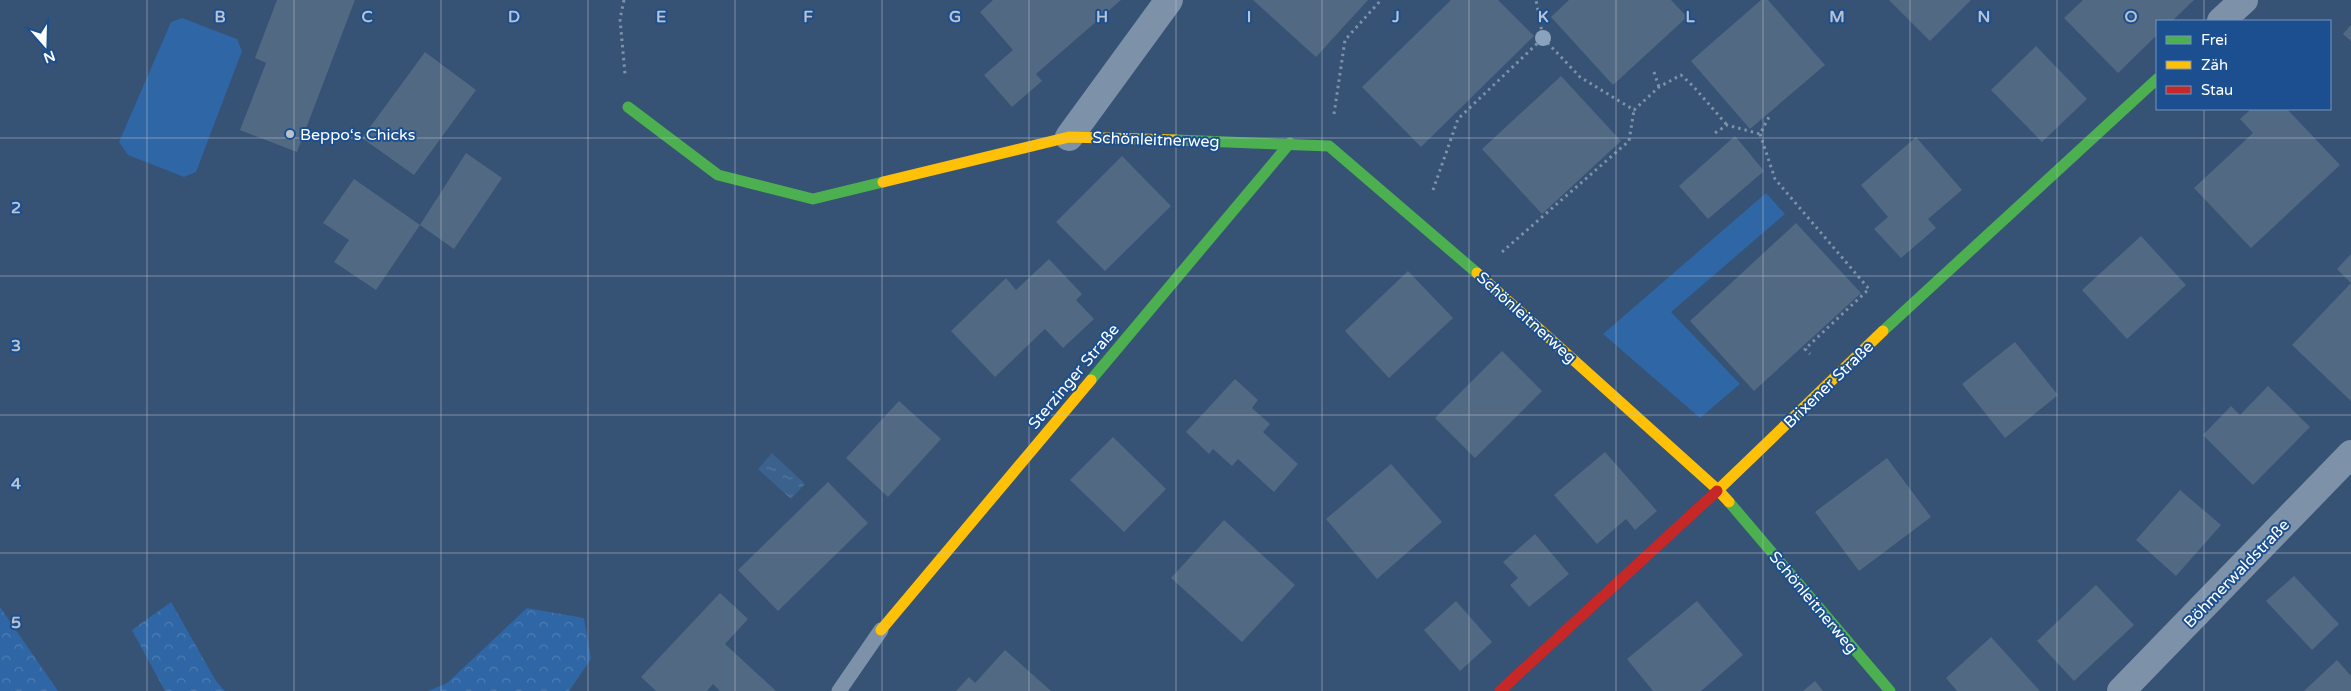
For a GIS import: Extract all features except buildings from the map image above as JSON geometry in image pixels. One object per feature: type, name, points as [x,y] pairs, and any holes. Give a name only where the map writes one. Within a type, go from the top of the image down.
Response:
[{"type":"street","name":"Schönleitnerweg","points":[[1069,137],[1169,0]]},
{"type":"street","points":[[2222,20],[2244,0]]},
{"type":"street","name":"Brixener Straße","points":[[1500,691],[1718,490],[1833,377],[2156,81]]},
{"type":"street","name":"Schönleitnerweg","points":[[628,107],[718,175],[813,199],[1069,137],[1290,143],[1329,146],[1422,224],[1718,490],[1890,691]]},
{"type":"street","name":"Sterzinger Straße","points":[[881,630],[1290,143]]},
{"type":"street","name":"Böhmerwaldstraße","points":[[2121,691],[2351,454]]},
{"type":"lane","points":[[839,691],[881,630]]},
{"type":"path","points":[[624,0],[620,18],[628,107]]},
{"type":"path","points":[[1329,146],[1345,40],[1381,0]]},
{"type":"path","points":[[1536,0],[1543,38],[1580,77],[1634,110]]},
{"type":"path","points":[[1422,224],[1458,119],[1543,38]]},
{"type":"path","points":[[1654,72],[1659,87]]},
{"type":"path","points":[[1478,274],[1629,141],[1634,110],[1659,87],[1681,75],[1727,125],[1760,134]]},
{"type":"path","points":[[1769,117],[1760,134],[1775,179],[1869,289],[1805,349]]},
{"type":"path","points":[[1715,133],[1727,125]]},
{"type":"green space","points":[[182,18],[237,39],[242,51],[196,172],[184,177],[128,155],[119,142],[171,22]]},
{"type":"green space","points":[[1766,193],[1785,214],[1671,312],[1740,384],[1700,418],[1603,334]]},
{"type":"green space","points":[[171,602],[216,681],[225,691],[165,691],[132,630]]},
{"type":"green space","points":[[0,607],[58,691],[0,691]]},
{"type":"green space","points":[[527,608],[584,618],[591,659],[569,691],[428,691],[447,683]]},
{"type":"water","points":[[772,453],[805,484],[791,499],[758,469]]},
{"type":"traffic: fast","points":[[1883,331],[2156,80]]},
{"type":"traffic: fast","points":[[628,107],[718,175],[813,199],[883,182]]},
{"type":"traffic: fast","points":[[1176,140],[1329,146],[1477,273]]},
{"type":"traffic: fast","points":[[1091,380],[1290,143]]},
{"type":"traffic: fast","points":[[1729,502],[1890,691]]},
{"type":"traffic: slow","points":[[883,182],[1069,137],[1176,140]]},
{"type":"traffic: slow","points":[[1477,273],[1729,502]]},
{"type":"traffic: slow","points":[[1717,491],[1883,331]]},
{"type":"traffic: slow","points":[[881,630],[1091,380]]},
{"type":"traffic: jam","points":[[1500,691],[1717,491]]},
{"type":"place","name":"Beppo‘s Chicks","points":[[290,134]]}]
